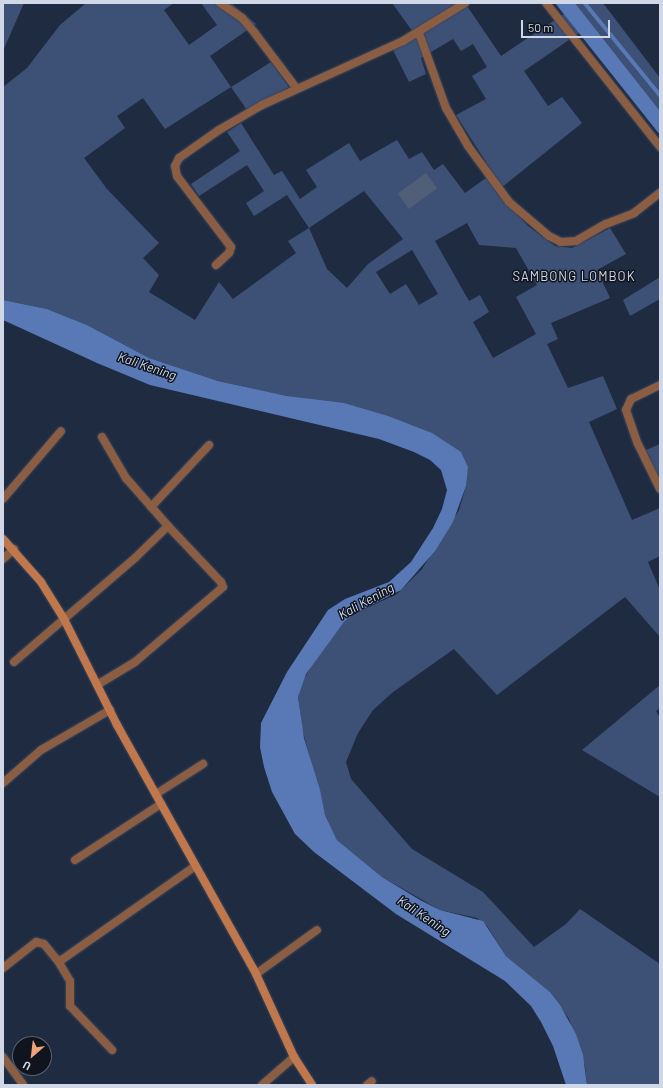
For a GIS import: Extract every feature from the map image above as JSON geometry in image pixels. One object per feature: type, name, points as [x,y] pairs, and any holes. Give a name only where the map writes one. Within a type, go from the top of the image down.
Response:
[{"type":"main road","points":[[3,539],[14,549],[41,582],[64,619],[97,686],[162,804],[194,867],[256,974],[294,1057],[312,1085]]},
{"type":"street","points":[[220,3],[242,18],[297,89]]},
{"type":"street","points":[[216,265],[229,253],[231,246],[177,176],[175,170],[176,162],[232,122],[297,89],[370,58],[419,33],[465,3]]},
{"type":"street","points":[[546,3],[660,146]]},
{"type":"street","points":[[419,33],[446,108],[468,146],[509,202],[549,236],[561,242],[576,241],[606,224],[634,213],[660,193]]},
{"type":"street","points":[[660,385],[631,399],[626,410],[638,444],[660,489]]},
{"type":"street","points":[[3,499],[61,431]]},
{"type":"street","points":[[97,686],[135,662],[222,587],[221,582],[168,526],[126,478],[102,437]]},
{"type":"street","points":[[151,507],[209,445]]},
{"type":"street","points":[[14,662],[168,526]]},
{"type":"street","points":[[3,559],[14,549]]},
{"type":"street","points":[[3,783],[40,750],[110,710]]},
{"type":"street","points":[[156,794],[203,764]]},
{"type":"street","points":[[75,860],[162,804]]},
{"type":"street","points":[[58,961],[194,867]]},
{"type":"street","points":[[256,974],[317,930]]},
{"type":"street","points":[[3,968],[36,942],[44,944],[58,961],[70,981],[70,1006],[112,1050]]},
{"type":"street","points":[[3,1057],[23,1085]]},
{"type":"street","points":[[262,1085],[294,1057]]},
{"type":"shaded area","points":[[3,3],[24,3],[3,51]]},
{"type":"shaded area","points":[[86,3],[174,3],[164,10],[189,45],[217,25],[201,3],[231,3],[256,24],[210,56],[231,87],[165,129],[143,98],[117,116],[125,128],[84,158],[107,189],[159,243],[143,258],[159,275],[149,292],[195,320],[219,282],[233,299],[296,253],[288,241],[309,228],[287,195],[254,216],[246,203],[264,191],[247,165],[199,196],[191,184],[240,151],[227,132],[241,123],[274,175],[282,171],[300,199],[317,187],[306,170],[349,143],[360,161],[397,140],[409,159],[422,152],[434,170],[443,164],[465,193],[493,173],[456,115],[486,99],[472,76],[487,67],[473,44],[461,51],[453,39],[421,58],[426,74],[409,82],[390,44],[413,32],[392,3],[465,3],[501,56],[564,14],[579,33],[524,71],[548,106],[562,97],[582,123],[496,192],[528,226],[555,246],[572,248],[610,228],[626,254],[597,270],[610,298],[551,323],[558,339],[547,344],[568,388],[603,376],[617,409],[589,422],[632,520],[660,508],[660,556],[648,562],[660,590],[660,637],[625,597],[497,695],[454,649],[393,692],[373,710],[358,733],[346,762],[351,779],[412,849],[483,892],[534,947],[566,924],[580,909],[660,964],[660,1085],[587,1085],[585,1066],[569,1019],[550,992],[506,956],[487,926],[477,918],[440,910],[382,877],[337,840],[325,815],[302,728],[298,697],[302,682],[319,653],[344,622],[354,614],[397,594],[422,569],[459,510],[466,486],[358,407],[287,396],[218,381],[149,358],[87,325],[47,309],[3,300],[3,87],[27,68],[60,25]],"holes":[[[364,191],[403,239],[368,264],[347,288],[327,269],[309,228]],[[467,223],[479,245],[516,248],[537,285],[516,297],[536,334],[493,358],[473,322],[489,312],[480,295],[469,301],[435,241]],[[412,250],[438,294],[419,305],[406,284],[390,294],[376,272]]]},
{"type":"shaded area","points":[[575,3],[603,3],[660,78],[660,111]]},
{"type":"shaded area","points":[[271,62],[289,87],[247,110],[231,87]]},
{"type":"shaded area","points":[[660,277],[660,299],[630,316],[623,300]]},
{"type":"shaded area","points":[[660,444],[660,481],[646,450]]},
{"type":"shaded area","points":[[660,685],[660,708],[656,711],[660,718],[660,797],[582,750]]},
{"type":"water","points":[[555,3],[575,3],[660,111],[660,135]]},
{"type":"water","name":"Kali Kening","points":[[3,300],[47,309],[87,325],[149,358],[218,381],[287,396],[344,403],[388,416],[432,433],[461,452],[468,467],[466,486],[453,522],[435,551],[401,590],[354,614],[344,622],[306,674],[298,697],[304,738],[320,790],[325,815],[337,840],[382,877],[420,900],[440,910],[483,921],[506,956],[550,992],[560,1005],[576,1034],[583,1055],[587,1085],[566,1085],[553,1046],[541,1022],[531,1006],[505,981],[396,914],[314,852],[295,834],[272,792],[264,767],[260,747],[261,723],[287,672],[328,610],[345,599],[389,582],[411,562],[433,528],[442,509],[447,490],[441,470],[430,460],[414,452],[379,439],[150,385],[97,363],[3,320]]},
{"type":"building","points":[[426,173],[437,188],[409,209],[398,194]]},
{"type":"waterway","points":[[585,3],[660,95]]},
{"type":"district","name":"SAMBONG LOMBOK","points":[[574,276]]}]
